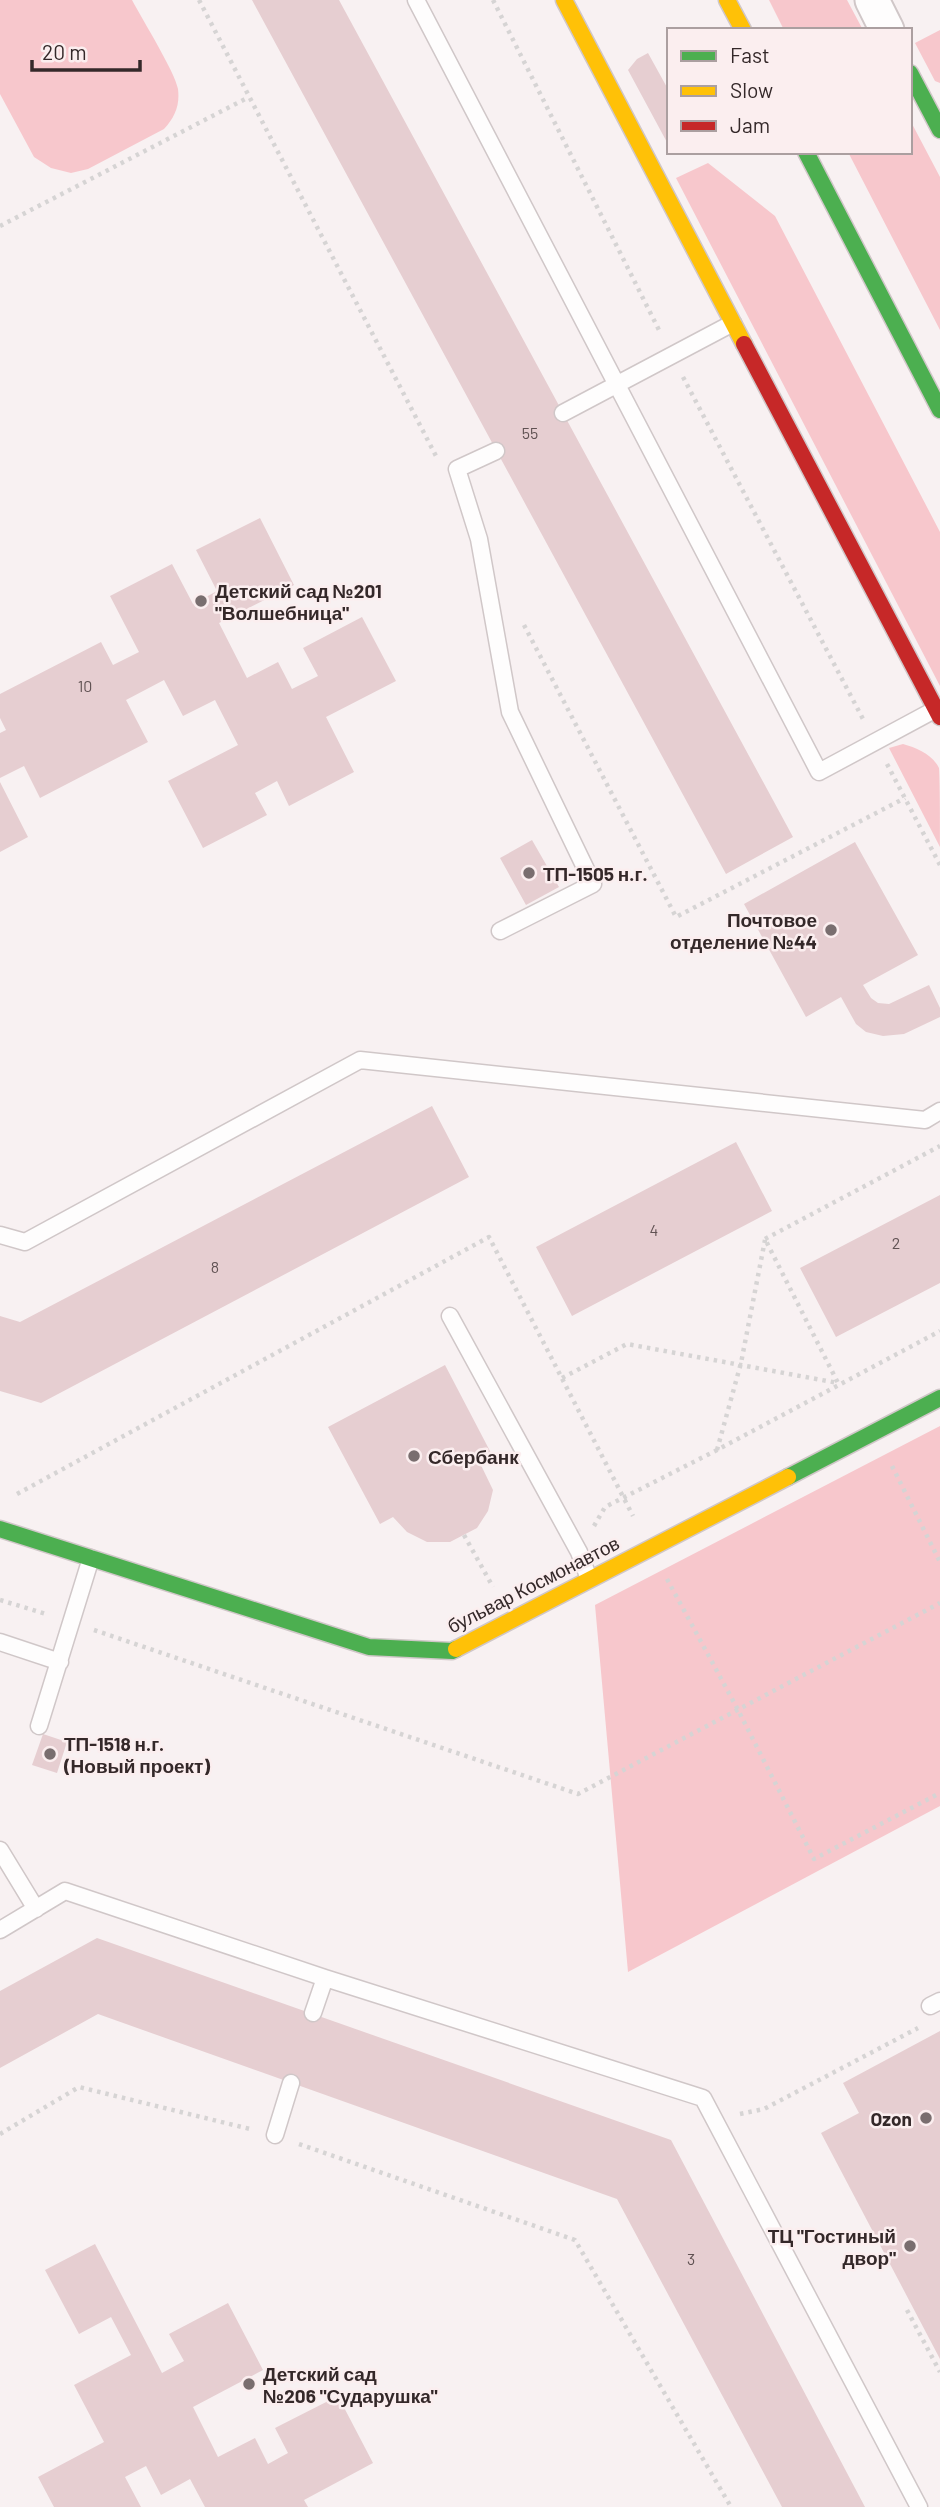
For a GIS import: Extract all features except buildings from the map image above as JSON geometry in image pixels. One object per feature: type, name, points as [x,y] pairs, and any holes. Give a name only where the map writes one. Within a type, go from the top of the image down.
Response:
[{"type":"street","points":[[564,0],[938,713]]},
{"type":"street","points":[[727,0],[742,28]]},
{"type":"street","points":[[872,0],[886,28]]},
{"type":"street","points":[[912,78],[940,130]]},
{"type":"street","points":[[807,154],[940,410]]},
{"type":"street","name":"бульвар Космонавтов","points":[[0,1529],[369,1647],[452,1651],[940,1398]]},
{"type":"lane","points":[[416,0],[819,772],[938,713]]},
{"type":"lane","points":[[563,413],[733,323]]},
{"type":"lane","points":[[496,451],[457,469],[479,539],[510,712],[593,884],[500,931]]},
{"type":"lane","points":[[0,1235],[24,1242],[360,1059],[925,1119],[940,1111]]},
{"type":"lane","points":[[450,1316],[579,1552],[589,1579]]},
{"type":"lane","points":[[39,1726],[91,1558]]},
{"type":"lane","points":[[0,1642],[60,1662]]},
{"type":"lane","points":[[0,1850],[36,1909]]},
{"type":"lane","points":[[0,1930],[65,1891],[325,1978],[703,2098],[919,2507]]},
{"type":"lane","points":[[313,2014],[325,1978]]},
{"type":"lane","points":[[275,2136],[290,2083]]},
{"type":"path","points":[[493,0],[672,355],[940,865]]},
{"type":"path","points":[[0,226],[249,97]]},
{"type":"path","points":[[676,917],[905,798]]},
{"type":"path","points":[[765,1239],[940,1146]]},
{"type":"path","points":[[26,1501],[13,1497],[489,1237],[814,1859],[940,1793]]},
{"type":"path","points":[[717,1450],[741,1363],[765,1239]]},
{"type":"path","points":[[765,1239],[838,1383]]},
{"type":"path","points":[[579,1552],[605,1507],[940,1331]]},
{"type":"path","points":[[562,1378],[628,1344],[838,1383]]},
{"type":"path","points":[[890,1461],[940,1562]]},
{"type":"path","points":[[464,1535],[496,1594]]},
{"type":"path","points":[[0,1600],[578,1794],[940,1603]]},
{"type":"path","points":[[0,2134],[79,2087],[275,2136],[575,2240],[731,2507]]},
{"type":"path","points":[[907,2310],[940,2372]]},
{"type":"shaded area","points":[[0,0],[132,0],[176,81],[177,106],[168,124],[164,129],[88,169],[71,173],[51,168],[34,157],[0,94]]},
{"type":"shaded area","points":[[769,0],[847,0],[862,28],[783,28]]},
{"type":"shaded area","points":[[940,30],[940,83],[935,81],[915,43]]},
{"type":"shaded area","points":[[912,124],[940,177],[940,330],[849,154],[912,154]]},
{"type":"shaded area","points":[[708,163],[775,216],[940,532],[940,686],[676,178]]},
{"type":"shaded area","points":[[903,744],[928,755],[939,768],[940,847],[889,748]]},
{"type":"shaded area","points":[[940,1426],[940,1806],[628,1972],[595,1605]]},
{"type":"traffic: fast","points":[[912,77],[940,130]]},
{"type":"traffic: fast","points":[[807,154],[940,410]]},
{"type":"traffic: fast","points":[[788,1477],[940,1398]]},
{"type":"traffic: fast","points":[[0,1529],[369,1647],[456,1649]]},
{"type":"traffic: slow","points":[[564,0],[744,344]]},
{"type":"traffic: slow","points":[[727,0],[742,28]]},
{"type":"traffic: slow","points":[[456,1649],[788,1477]]},
{"type":"traffic: jam","points":[[744,344],[940,717]]},
{"type":"place","name":"Детский сад №201 \"Волшебница\"","points":[[201,601]]},
{"type":"place","name":"ТП-1505 н.г.","points":[[529,873]]},
{"type":"place","name":"Почтовое отделение №44","points":[[831,930]]},
{"type":"place","name":"Сбербанк","points":[[414,1456]]},
{"type":"place","name":"ТП-1518 н.г. (Новый проект)","points":[[50,1754]]},
{"type":"place","name":"Ozon","points":[[926,2118]]},
{"type":"place","name":"ТЦ \"Гостиный двор\"","points":[[910,2246]]},
{"type":"place","name":"Детский сад №206 \"Сударушка\"","points":[[249,2384]]}]
